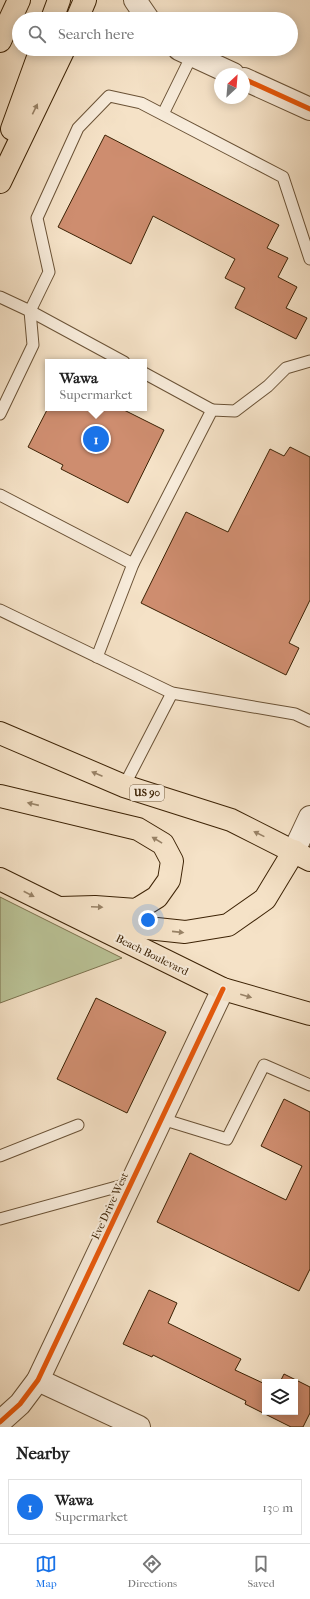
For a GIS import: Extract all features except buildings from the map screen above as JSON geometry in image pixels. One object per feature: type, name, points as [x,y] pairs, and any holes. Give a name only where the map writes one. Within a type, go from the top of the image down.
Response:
[{"type":"highway","points":[[13,12],[19,0]]},
{"type":"highway","points":[[55,12],[60,0]]},
{"type":"highway","points":[[80,12],[85,0]]},
{"type":"highway","points":[[0,41],[12,15]]},
{"type":"highway","points":[[0,160],[38,56]]},
{"type":"highway","points":[[0,182],[61,56]]},
{"type":"highway","name":"US 90","points":[[0,733],[124,786],[231,820],[302,856]]},
{"type":"highway","points":[[0,796],[138,829],[163,844],[172,861],[169,880],[157,897],[136,910],[95,907],[58,908]]},
{"type":"highway","points":[[83,921],[184,932],[228,926],[265,899],[302,856]]},
{"type":"highway","name":"Beach Boulevard","points":[[0,879],[223,989],[310,1014]]},
{"type":"street","points":[[135,0],[143,12]]},
{"type":"street","points":[[195,56],[220,68]]},
{"type":"street","points":[[250,82],[310,109]]},
{"type":"street","points":[[302,856],[310,817]]},
{"type":"street","name":"Eve Drive West","points":[[0,1422],[20,1404],[38,1380],[223,989]]},
{"type":"street","points":[[38,1380],[139,1427]]},
{"type":"lane","points":[[162,114],[184,56]]},
{"type":"lane","points":[[0,414],[34,345],[30,311],[49,272],[37,218],[78,128],[109,96],[141,103],[283,177],[310,259]]},
{"type":"lane","points":[[0,297],[30,311],[118,359]]},
{"type":"lane","points":[[147,375],[212,410],[235,411],[268,386],[286,368],[310,361]]},
{"type":"lane","points":[[97,656],[133,564],[212,410]]},
{"type":"lane","points":[[0,495],[133,564]]},
{"type":"lane","points":[[0,610],[172,693],[295,714],[310,721]]},
{"type":"lane","points":[[124,786],[172,693]]},
{"type":"lane","points":[[162,1119],[227,1139],[264,1065],[310,1085]]},
{"type":"lane","points":[[0,1156],[78,1125]]},
{"type":"lane","points":[[0,1220],[132,1183]]},
{"type":"green space","points":[[0,897],[122,958],[0,1003]]},
{"type":"cycle path","points":[[250,82],[310,109]]},
{"type":"cycle path","points":[[0,1422],[20,1404],[38,1380],[223,989]]},
{"type":"place","name":"Wawa","points":[[96,439]]}]
